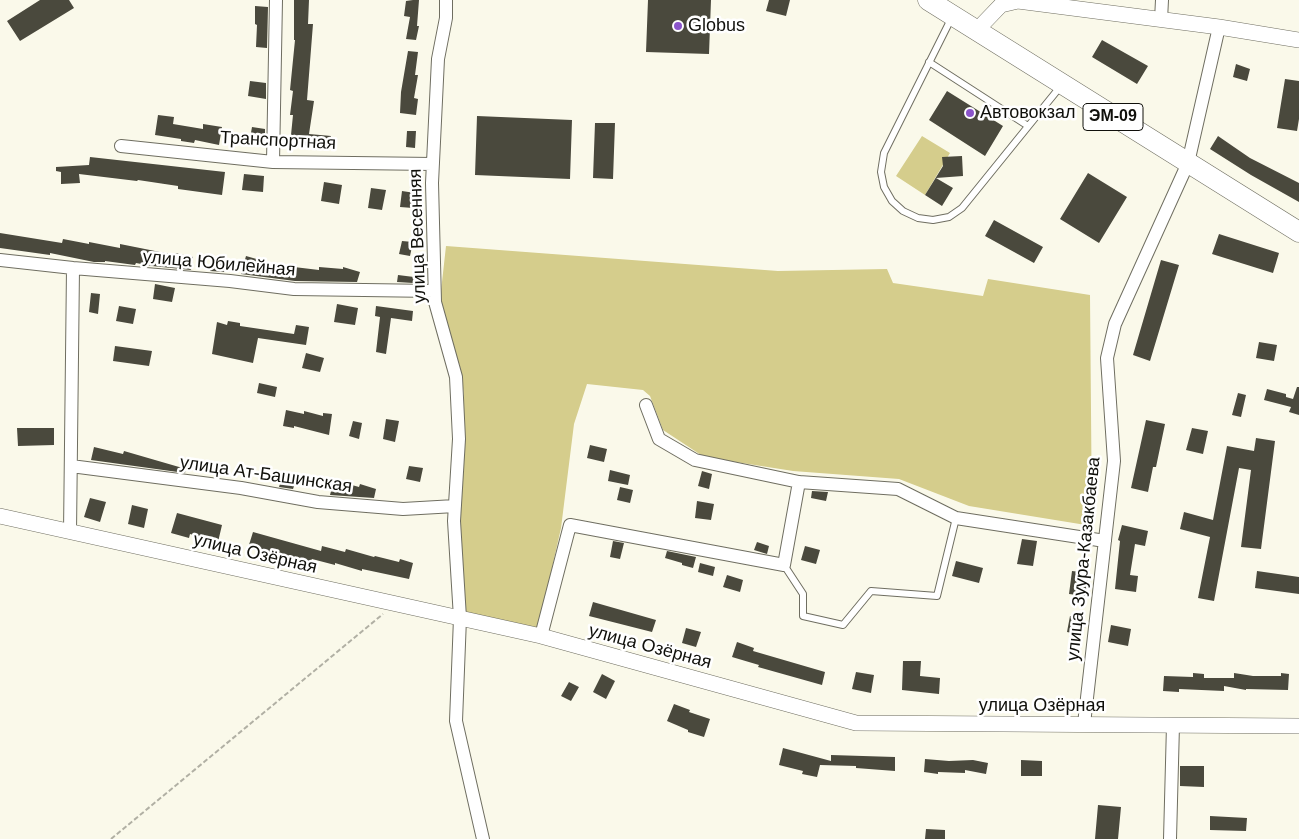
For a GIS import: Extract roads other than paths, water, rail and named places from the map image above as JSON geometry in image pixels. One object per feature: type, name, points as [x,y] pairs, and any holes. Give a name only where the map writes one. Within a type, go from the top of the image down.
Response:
[{"type":"highway","name":"ЭМ-09","points":[[928,0],[1299,232]]},
{"type":"street","points":[[273,162],[276,0]]},
{"type":"street","name":"улица Весенняя","points":[[446,0],[446,18],[438,59],[433,164],[434,291],[435,302],[456,377],[459,439],[454,521],[460,618],[456,721],[483,839]]},
{"type":"street","points":[[1161,20],[1162,0]]},
{"type":"street","points":[[976,31],[997,3],[1018,1],[1219,27],[1299,40]]},
{"type":"street","name":"улица Зуура-Казакбаева","points":[[1084,724],[1114,461],[1109,400],[1109,349],[1115,324],[1188,163],[1219,27]]},
{"type":"street","name":"Транспортная","points":[[121,146],[273,162],[433,164]]},
{"type":"street","name":"улица Юбилейная","points":[[0,260],[230,281],[294,289],[434,291]]},
{"type":"street","points":[[70,532],[73,268]]},
{"type":"street","points":[[646,405],[659,439],[695,460],[799,482],[898,489],[956,518],[1105,541]]},
{"type":"street","name":"улица Ат-Башинская","points":[[71,466],[241,488],[318,502],[403,509],[455,506]]},
{"type":"street","points":[[541,636],[570,525],[784,565],[799,482]]},
{"type":"street","name":"улица Озёрная","points":[[0,516],[541,636],[856,723],[1299,726]]},
{"type":"street","points":[[1170,839],[1172,725]]},
{"type":"lane","points":[[952,16],[884,152],[880,172],[884,187],[892,201],[903,211],[918,218],[933,220],[949,217],[962,208],[1062,85]]},
{"type":"lane","points":[[929,62],[1028,126]]},
{"type":"lane","points":[[784,565],[803,594],[803,616],[843,625],[871,591],[937,596],[956,518]]},
{"type":"place","name":"Globus","points":[[678,26]]},
{"type":"place","name":"Автовокзал","points":[[970,113]]}]
